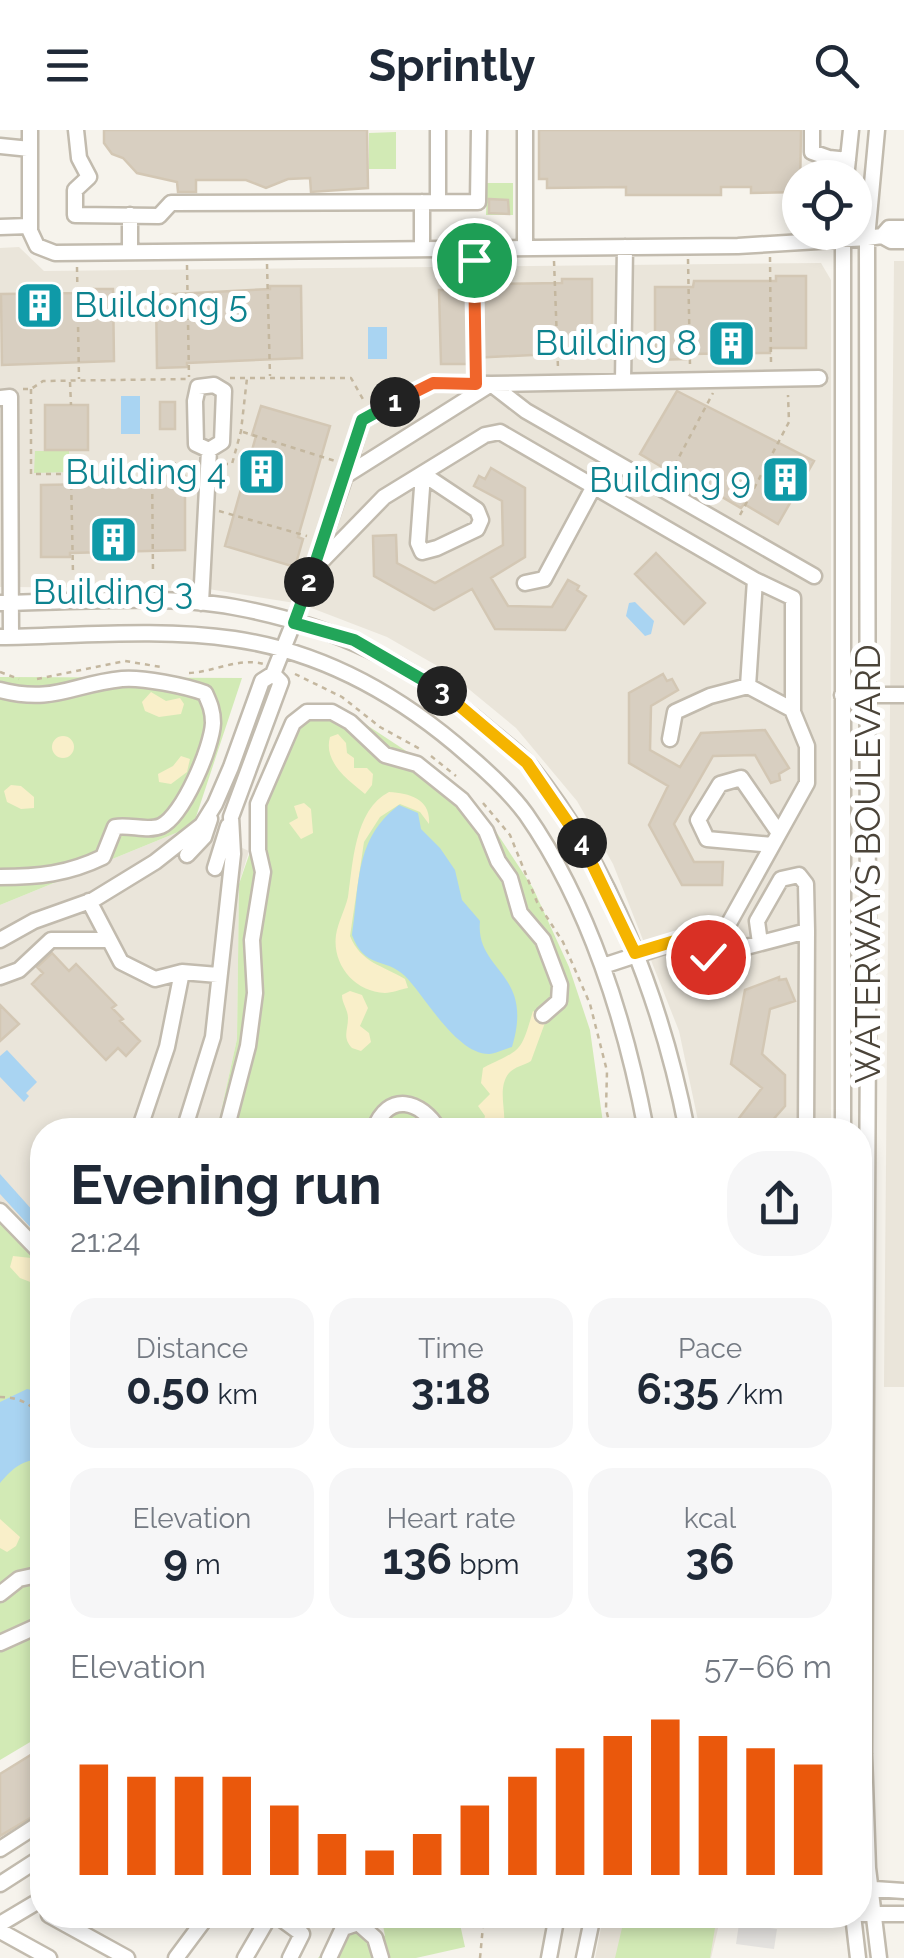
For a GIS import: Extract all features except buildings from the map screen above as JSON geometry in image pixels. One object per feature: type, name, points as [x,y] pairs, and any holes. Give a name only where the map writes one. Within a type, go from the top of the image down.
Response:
[{"type":"street","points":[[30,130],[29,226],[37,246],[55,253],[738,246],[782,242]]},
{"type":"street","points":[[30,149],[41,130]]},
{"type":"street","points":[[76,130],[79,158],[89,178],[75,190],[75,215],[159,216],[171,202],[478,202],[479,130]]},
{"type":"street","points":[[422,248],[438,130]]},
{"type":"street","points":[[524,130],[525,248]]},
{"type":"street","points":[[812,130],[812,152],[848,160],[852,130]]},
{"type":"street","name":"WATERWAYS BOULEVARD","points":[[866,1118],[876,130]]},
{"type":"street","points":[[0,146],[30,149]]},
{"type":"street","points":[[130,215],[130,252]]},
{"type":"street","points":[[0,226],[29,226]]},
{"type":"street","points":[[874,237],[889,228],[904,228]]},
{"type":"street","points":[[874,237],[904,241]]},
{"type":"street","points":[[623,382],[625,246]]},
{"type":"street","name":"WATERWAYS BOULEVARD","points":[[842,250],[843,1118]]},
{"type":"street","points":[[187,855],[204,836],[204,826],[262,681],[273,674],[284,649],[362,420],[433,383],[819,378]]},
{"type":"street","points":[[346,470],[483,384]]},
{"type":"street","points":[[483,384],[814,576]]},
{"type":"street","points":[[0,398],[10,397],[5,454],[5,637],[234,639],[284,649],[361,678],[412,708],[487,772],[524,812],[552,858],[603,966],[644,1118]]},
{"type":"street","points":[[314,570],[384,497],[485,435],[500,432],[755,580],[793,598],[793,710],[807,746],[808,783],[728,925],[603,966]]},
{"type":"street","points":[[201,603],[208,450]]},
{"type":"street","points":[[423,474],[476,510],[480,520],[477,529],[422,552],[418,543],[423,474]]},
{"type":"street","points":[[524,583],[544,579],[594,486]]},
{"type":"street","points":[[329,523],[360,520]]},
{"type":"street","points":[[748,686],[755,580]]},
{"type":"street","points":[[5,602],[201,603],[237,607],[354,640],[429,681],[527,763],[573,826],[635,953],[684,1118]]},
{"type":"street","points":[[188,1118],[213,1037],[232,817],[281,682],[273,674]]},
{"type":"street","points":[[0,690],[47,696],[125,678],[151,680],[205,693],[212,709],[213,728],[207,752],[173,818],[152,828],[128,824],[115,827],[103,857],[82,867],[55,875],[0,877]]},
{"type":"street","points":[[670,738],[675,712],[710,696],[748,686],[793,710]]},
{"type":"street","points":[[842,694],[904,695]]},
{"type":"street","points":[[229,1118],[248,1046],[255,993],[252,940],[263,872],[258,850],[258,804],[293,723],[307,712],[332,712],[350,722],[385,755],[417,764],[462,800],[486,831],[510,878],[520,913],[543,940],[560,986],[558,1001],[543,1016]]},
{"type":"street","points":[[742,778],[775,839],[707,839],[698,820],[720,784],[742,778]]},
{"type":"street","points":[[204,826],[229,839]]},
{"type":"street","points":[[0,940],[34,921],[90,901],[155,862],[204,826]]},
{"type":"street","points":[[215,868],[229,839]]},
{"type":"street","points":[[760,944],[757,920],[781,879],[798,875],[806,884],[806,1118]]},
{"type":"street","points":[[90,901],[122,962],[155,978],[182,972],[218,975]]},
{"type":"street","points":[[698,934],[708,957],[807,932]]},
{"type":"street","points":[[0,977],[19,970],[51,940],[110,940]]},
{"type":"street","points":[[143,1118],[167,1046],[182,972]]},
{"type":"street","points":[[381,1118],[386,1110],[398,1104],[414,1106],[432,1118]]},
{"type":"street","points":[[0,1211],[30,1242]]},
{"type":"street","points":[[0,1594],[19,1579],[30,1577]]},
{"type":"street","points":[[0,1643],[30,1629]]},
{"type":"street","points":[[0,1849],[30,1830]]},
{"type":"street","points":[[0,1884],[30,1865]]},
{"type":"street","points":[[872,1889],[904,1891]]},
{"type":"street","points":[[0,1927],[30,1913]]},
{"type":"street","points":[[872,1914],[904,1914]]},
{"type":"street","points":[[0,1927],[49,1958]]},
{"type":"street","points":[[76,1928],[127,1958]]},
{"type":"street","points":[[176,1958],[198,1928]]},
{"type":"street","points":[[245,1958],[265,1928]]},
{"type":"street","points":[[290,1958],[302,1934],[293,1928]]},
{"type":"street","points":[[329,1958],[343,1928]]},
{"type":"street","points":[[365,1928],[376,1938],[381,1958]]},
{"type":"street","points":[[550,1958],[555,1928]]},
{"type":"street","points":[[584,1958],[590,1928]]},
{"type":"street","points":[[854,1928],[858,1958]]},
{"type":"street","name":"WATERWAYS BOULEVARD","points":[[871,1928],[879,1958]]},
{"type":"path","points":[[770,256],[771,379]]},
{"type":"path","points":[[688,257],[691,380]]},
{"type":"path","points":[[474,260],[483,384]]},
{"type":"path","points":[[554,260],[558,383]]},
{"type":"path","points":[[267,264],[270,378]]},
{"type":"path","points":[[187,265],[189,378]]},
{"type":"path","points":[[78,267],[82,380],[92,386]]},
{"type":"path","points":[[732,528],[789,422],[788,379]]},
{"type":"path","points":[[70,380],[71,405]]},
{"type":"path","points":[[662,489],[713,398],[713,380]]},
{"type":"path","points":[[31,389],[32,474],[71,474]]},
{"type":"path","points":[[242,431],[346,470]]},
{"type":"path","points":[[72,450],[73,574]]},
{"type":"path","points":[[160,455],[160,462]]},
{"type":"path","points":[[152,462],[152,574]]},
{"type":"path","points":[[206,507],[323,541]]},
{"type":"path","points":[[0,1397],[17,1398],[30,1405]]},
{"type":"path","points":[[480,1958],[483,1928]]},
{"type":"shaded area","points":[[19,247],[44,271],[821,263],[831,280],[831,1118],[697,1118],[679,1031],[613,864],[577,801],[516,728],[448,672],[387,637],[301,604],[202,588],[0,587],[0,248]]},
{"type":"shaded area","points":[[894,261],[904,261],[904,1387],[884,1387]]},
{"type":"shaded area","points":[[193,826],[249,851],[239,884],[237,1039],[220,1118],[30,1118],[30,1249],[0,1219],[0,905]]},
{"type":"shaded area","points":[[601,1928],[718,1928],[711,1958],[595,1958]]},
{"type":"shaded area","points":[[738,1928],[777,1929],[774,1949],[736,1944]]},
{"type":"green space","points":[[396,132],[396,169],[369,169],[369,133]]},
{"type":"green space","points":[[487,183],[513,183],[513,215],[486,215]]},
{"type":"green space","points":[[35,451],[69,451],[70,472],[34,473]]},
{"type":"green space","points":[[0,677],[242,678],[193,826],[0,905]]},
{"type":"green space","points":[[316,707],[347,712],[444,776],[485,815],[533,888],[569,967],[590,1030],[602,1118],[220,1118],[237,1039],[239,884],[285,751]]},
{"type":"green space","points":[[0,1219],[30,1249],[30,1742],[0,1760]]},
{"type":"green space","points":[[346,1928],[366,1928],[385,1936],[383,1928],[461,1928],[465,1947],[416,1958],[318,1958]]},
{"type":"green space","points":[[622,1928],[715,1928],[710,1958],[615,1958]]},
{"type":"sand","points":[[151,692],[166,701],[180,698],[184,704],[181,714],[159,717],[145,711],[142,702]]},
{"type":"sand","points":[[338,734],[346,743],[347,753],[354,758],[354,768],[367,768],[373,774],[372,785],[365,794],[345,776],[330,754],[330,737]]},
{"type":"sand","points":[[63,736],[71,739],[71,755],[63,758],[55,755],[52,747],[55,739]]},
{"type":"sand","points":[[181,756],[190,759],[187,772],[171,784],[159,782],[158,774]]},
{"type":"sand","points":[[11,785],[21,786],[34,797],[34,808],[21,809],[7,802],[4,791]]},
{"type":"sand","points":[[389,792],[418,799],[427,809],[429,824],[420,812],[400,804],[380,817],[364,842],[350,936],[366,958],[405,979],[408,988],[385,993],[355,982],[342,966],[336,946],[362,824],[377,800]]},
{"type":"sand","points":[[304,803],[311,809],[313,833],[301,839],[289,823],[298,818],[294,806]]},
{"type":"sand","points":[[350,991],[362,995],[368,1008],[360,1026],[369,1033],[371,1042],[361,1051],[352,1048],[346,1037],[348,1015],[342,995]]},
{"type":"sand","points":[[533,1011],[546,1020],[531,1061],[511,1071],[505,1079],[504,1118],[485,1118],[478,1106],[490,1094],[481,1083],[483,1068],[518,1049]]},
{"type":"sand","points":[[13,1256],[30,1258],[30,1282],[20,1278],[10,1267]]},
{"type":"sand","points":[[0,1519],[20,1537],[7,1552],[0,1548]]},
{"type":"water","points":[[368,327],[387,327],[387,359],[368,359]]},
{"type":"water","points":[[121,396],[140,396],[140,434],[121,434]]},
{"type":"water","points":[[635,602],[654,621],[651,634],[645,636],[626,616],[629,603]]},
{"type":"water","points":[[399,805],[418,813],[421,829],[455,870],[462,900],[480,921],[486,952],[511,987],[517,1022],[512,1047],[489,1054],[465,1045],[405,976],[369,958],[357,946],[352,935],[366,848],[384,818]]},
{"type":"water","points":[[7,1050],[37,1082],[26,1093],[29,1096],[24,1102],[0,1077],[0,1056]]},
{"type":"water","points":[[0,1174],[30,1208],[30,1227],[0,1194]]},
{"type":"water","points":[[30,1390],[30,1461],[0,1483],[0,1402]]},
{"type":"place","name":"Buildong 5","points":[[39,305]]},
{"type":"place","name":"Building 8","points":[[732,343]]},
{"type":"place","name":"Building 4","points":[[261,472]]},
{"type":"place","name":"Building 9","points":[[786,480]]},
{"type":"place","name":"Building 3","points":[[113,540]]},
{"type":"route","points":[[474,260],[476,384],[433,383],[362,420],[294,623],[354,640],[429,681],[527,763],[573,826],[635,953],[698,934],[708,957]]}]
